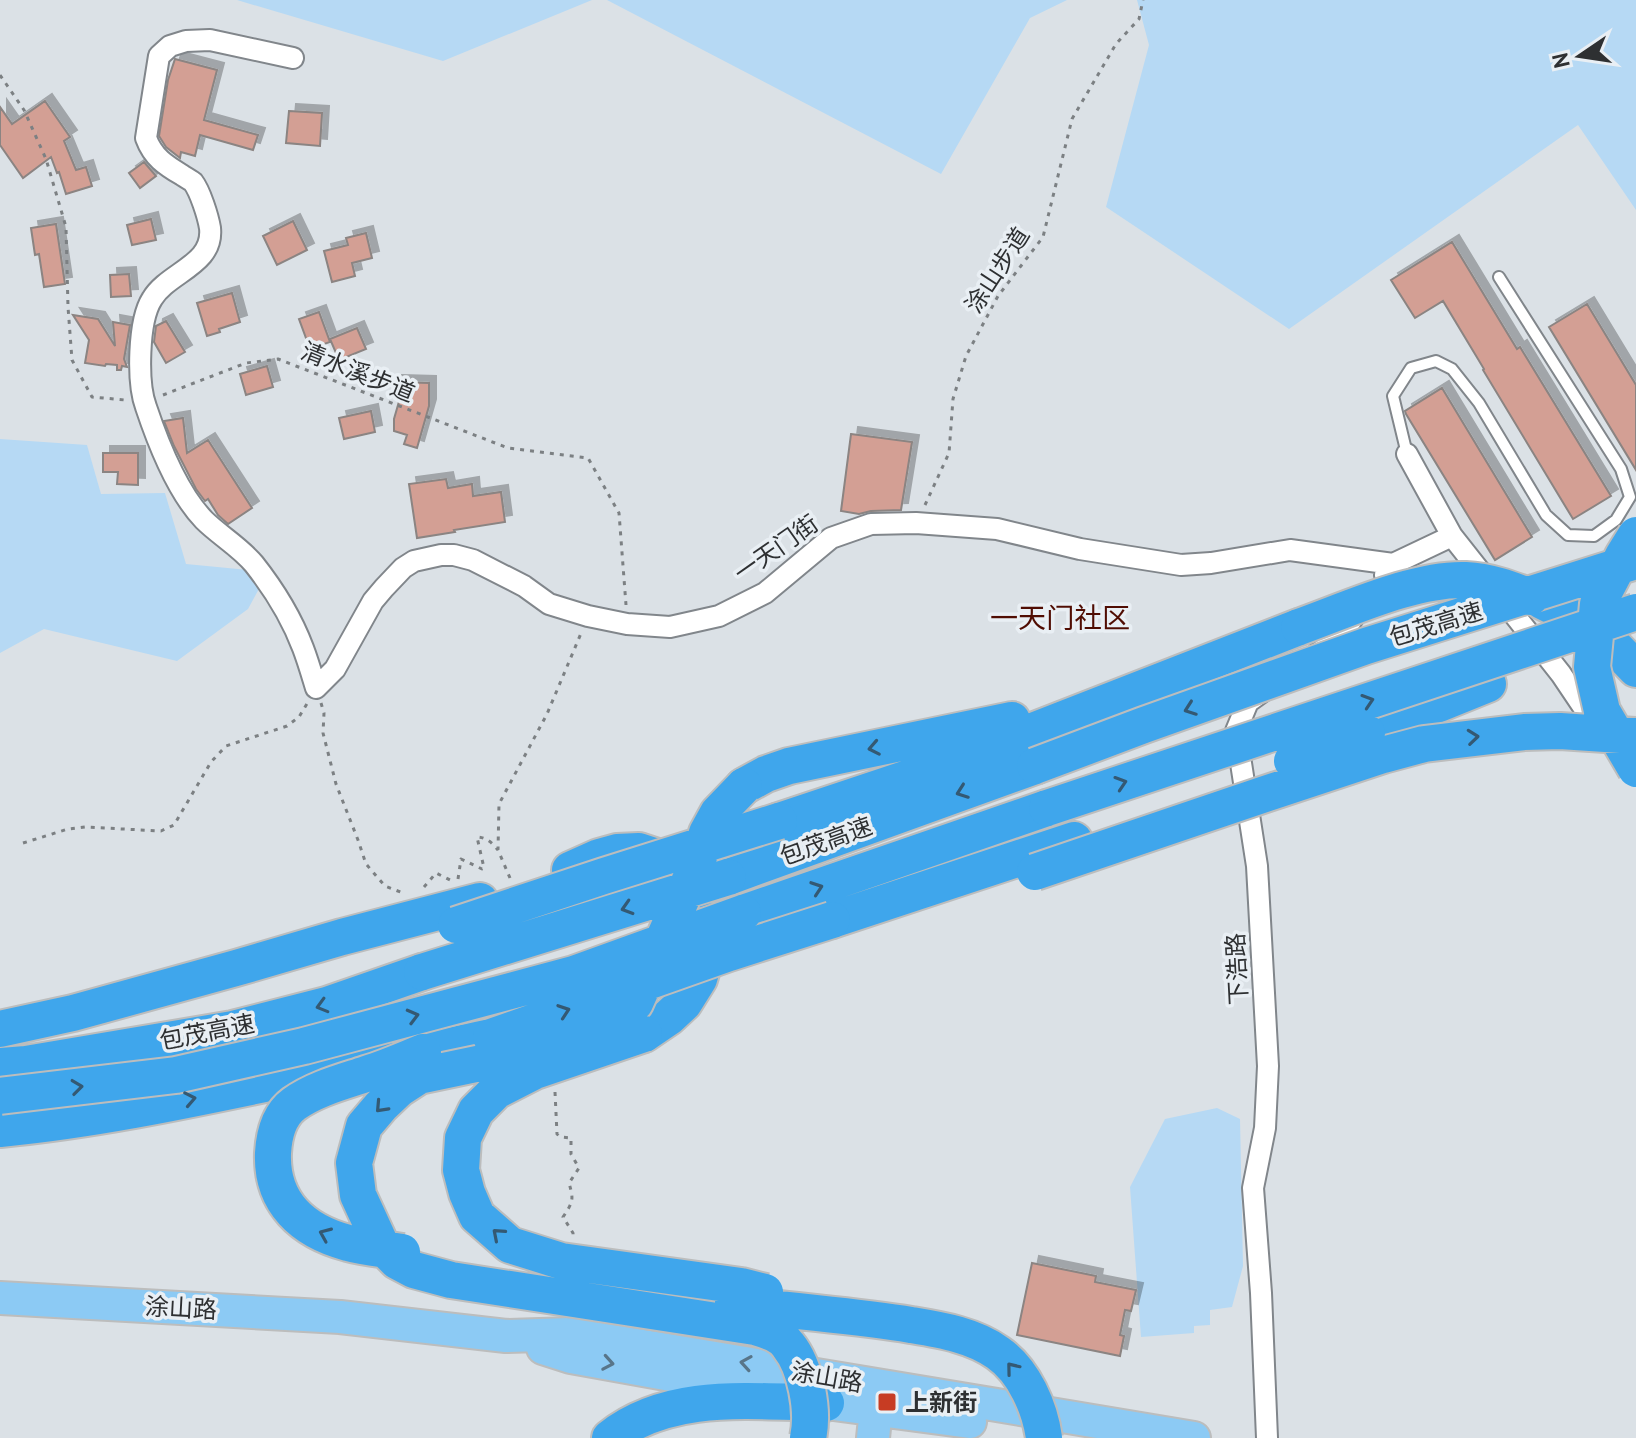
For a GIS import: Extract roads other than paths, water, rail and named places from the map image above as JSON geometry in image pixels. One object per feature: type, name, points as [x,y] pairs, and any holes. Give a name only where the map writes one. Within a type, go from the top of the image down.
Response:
[{"type":"highway","points":[[1633,773],[1602,711],[1592,667],[1598,604],[1636,535]]},
{"type":"highway","name":"包茂高速","points":[[0,1066],[233,1029],[327,1005],[422,972],[728,877],[1019,742],[1159,720],[1366,646],[1636,561]]},
{"type":"highway","points":[[0,1029],[88,1009],[342,937],[468,913],[604,876],[1019,742],[1177,663],[1250,645],[1389,594],[1430,583],[1465,580],[1502,586],[1542,601],[1607,639],[1636,669]]},
{"type":"highway","points":[[1032,864],[1145,816],[1488,684],[1636,614]]},
{"type":"highway","name":"包茂高速","points":[[0,1096],[176,1075],[304,1046],[574,974],[1047,808],[1636,614]]},
{"type":"highway","points":[[0,1129],[114,1114],[491,1037],[838,918],[931,900],[1032,864],[1424,744],[1524,732],[1636,736]]},
{"type":"highway","points":[[808,1438],[809,1405],[804,1376],[789,1346],[775,1333],[755,1327],[451,1280],[414,1270],[397,1261],[381,1245],[358,1195],[354,1163],[364,1126],[399,1089],[419,1076],[505,1058],[580,1037],[609,1024],[635,1003],[694,871],[707,833],[718,813],[744,786],[789,766],[1019,742]]},
{"type":"highway","points":[[0,1041],[188,1005],[278,981],[468,913],[599,857],[639,851],[654,856],[692,901],[702,935],[704,962],[699,979],[684,1003],[644,1034],[535,1071],[496,1091],[476,1111],[463,1138],[461,1170],[477,1216],[510,1245],[561,1261],[741,1286],[872,1318]]},
{"type":"highway","points":[[423,1052],[312,1093],[290,1107],[274,1138],[273,1162],[284,1201],[294,1216],[315,1230],[348,1243],[738,1304],[872,1318],[964,1336],[1001,1355],[1025,1384],[1035,1403],[1044,1438]]},
{"type":"highway","points":[[617,1433],[673,1408],[702,1403],[826,1403]]},
{"type":"main road","name":"涂山路","points":[[0,1298],[340,1317],[506,1336],[571,1334],[888,1413],[1194,1438]]},
{"type":"main road","name":"涂山路","points":[[506,1336],[571,1357],[826,1403],[1106,1438]]},
{"type":"street","name":"一天门街","points":[[293,58],[210,40],[186,41],[170,46],[159,56],[146,138],[159,161],[192,182],[206,214],[210,240],[204,254],[165,284],[152,299],[141,331],[144,403],[168,465],[202,518],[251,560],[270,587],[303,647],[316,688],[335,669],[373,601],[384,588],[403,568],[427,557],[454,555],[473,560],[524,586],[549,604],[588,616],[627,624],[670,627],[719,616],[765,593],[831,538],[871,524],[916,523],[997,529],[1080,549],[1181,565],[1290,550],[1393,564]]},
{"type":"street","points":[[1407,454],[1452,536],[1561,674],[1633,773]]},
{"type":"street","points":[[1393,564],[1452,536]]},
{"type":"street","name":"下浩路","points":[[1267,1438],[1253,1188],[1265,1128],[1268,1066],[1257,866],[1236,731],[1248,702],[1337,640],[1393,564]]},
{"type":"lane","points":[[1407,454],[1393,396],[1411,368],[1436,361],[1452,369],[1479,403],[1546,515],[1568,535],[1594,536],[1616,520],[1630,497],[1621,469],[1499,277]]},
{"type":"place","name":"上新街","points":[[887,1402]]},
{"type":"district","name":"一天门社区","points":[[1060,617]]}]
